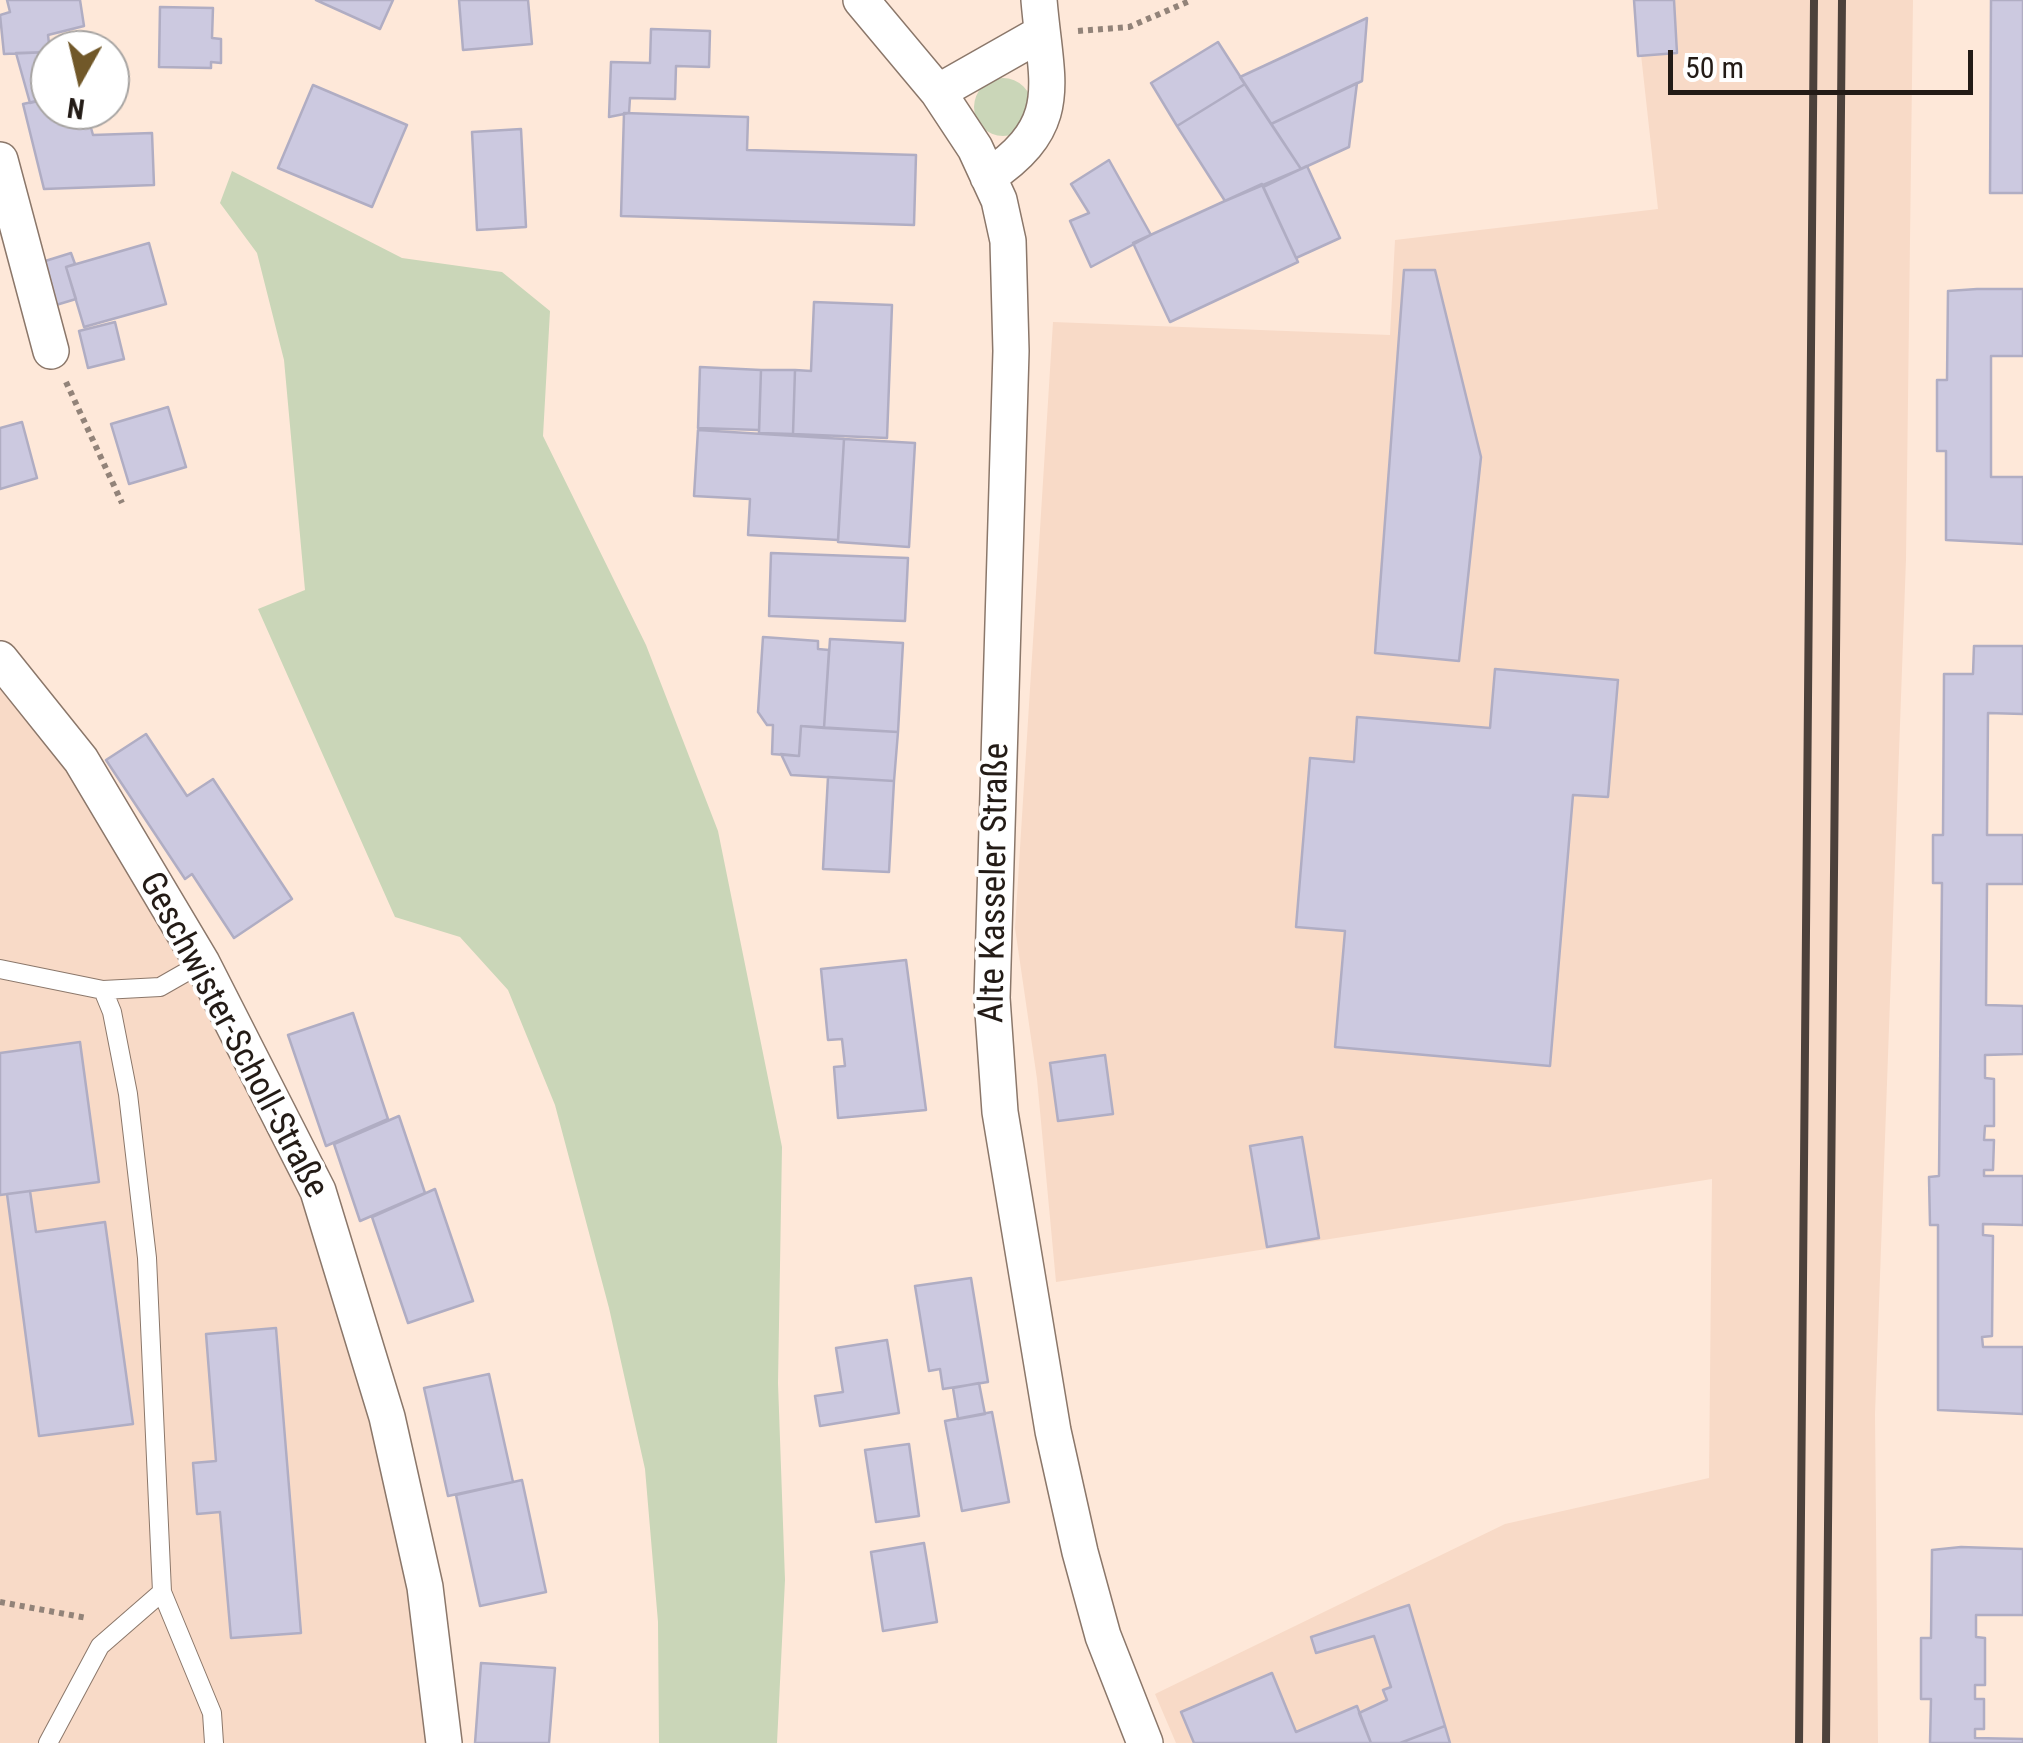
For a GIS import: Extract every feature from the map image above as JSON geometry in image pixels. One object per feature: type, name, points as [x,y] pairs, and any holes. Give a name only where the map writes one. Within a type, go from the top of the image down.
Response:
[{"type":"street","name":"Alte Kasseler Straße","points":[[860,0],[938,92],[988,177],[1000,200],[1012,266],[992,979],[1000,1112],[1050,1414],[1080,1552],[1103,1636],[1144,1743]]},
{"type":"street","points":[[938,92],[1040,17]]},
{"type":"street","points":[[988,177],[1018,156],[1036,136],[1045,115],[1040,17]]},
{"type":"street","points":[[0,160],[52,351]]},
{"type":"street","name":"Geschwister-Scholl-Straße","points":[[0,659],[81,760],[202,964],[318,1191],[387,1417],[426,1587],[444,1743]]},
{"type":"lane","points":[[0,968],[102,990],[160,987],[202,964]]},
{"type":"lane","points":[[102,990],[112,1012],[128,1094],[147,1258],[162,1592],[178,1639],[212,1713],[214,1743]]},
{"type":"lane","points":[[48,1743],[100,1646],[132,1614],[162,1592]]},
{"type":"path","points":[[1040,17],[1129,27],[1192,0]]},
{"type":"path","points":[[52,351],[122,503]]},
{"type":"path","points":[[0,1602],[104,1621],[132,1614]]},
{"type":"shaded area","points":[[1635,0],[1913,0],[1906,559],[1875,1414],[1878,1743],[1176,1743],[1155,1694],[1505,1524],[1709,1478],[1712,1179],[1056,1282],[1037,1079],[1015,928],[1053,322],[1390,335],[1395,240],[1658,209]]},
{"type":"shaded area","points":[[0,659],[16,677],[318,1191],[444,1743],[0,1743]]},
{"type":"green space","points":[[1003,78],[1024,86],[1032,107],[1024,128],[1003,136],[982,128],[974,107],[982,86]]},
{"type":"green space","points":[[232,171],[402,258],[502,272],[550,311],[543,436],[646,645],[718,831],[782,1147],[778,1383],[785,1580],[777,1743],[659,1743],[658,1622],[645,1469],[609,1308],[555,1105],[508,990],[460,937],[395,917],[258,609],[305,590],[284,360],[257,253],[220,203]]},
{"type":"building","points":[[7,0],[80,0],[84,26],[30,30],[30,53],[4,54],[0,15],[10,12]]},
{"type":"building","points":[[316,0],[393,0],[380,29]]},
{"type":"building","points":[[459,0],[528,0],[532,44],[463,50]]},
{"type":"building","points":[[1634,0],[1674,0],[1677,53],[1638,56]]},
{"type":"building","points":[[1991,0],[2023,0],[2023,193],[1990,193]]},
{"type":"building","points":[[160,7],[213,8],[212,38],[221,39],[221,63],[211,62],[211,68],[159,67]]},
{"type":"building","points":[[1367,18],[1362,81],[1271,124],[1240,77]]},
{"type":"building","points":[[651,29],[710,31],[709,67],[676,66],[675,99],[630,98],[629,113],[609,117],[611,62],[650,63]]},
{"type":"building","points":[[1218,42],[1245,84],[1177,126],[1151,83]]},
{"type":"building","points":[[16,53],[30,53],[30,103]]},
{"type":"building","points":[[1357,83],[1349,147],[1301,169],[1271,124]]},
{"type":"building","points":[[1245,84],[1301,169],[1225,201],[1177,126]]},
{"type":"building","points":[[313,85],[407,125],[372,207],[278,168]]},
{"type":"building","points":[[30,102],[30,130],[92,130],[93,135],[152,133],[154,185],[44,189],[23,104]]},
{"type":"building","points":[[624,113],[748,117],[747,150],[916,155],[914,225],[621,216]]},
{"type":"building","points":[[521,129],[526,227],[477,230],[472,132]]},
{"type":"building","points":[[1109,160],[1151,235],[1091,267],[1070,221],[1089,213],[1071,184]]},
{"type":"building","points":[[1307,166],[1340,238],[1296,258],[1263,187]]},
{"type":"building","points":[[1262,184],[1298,262],[1170,322],[1133,243]]},
{"type":"building","points":[[149,243],[166,304],[84,327],[66,267]]},
{"type":"building","points":[[71,253],[75,264],[66,267],[76,299],[56,305],[42,262]]},
{"type":"building","points":[[1404,270],[1435,270],[1481,457],[1459,661],[1375,653]]},
{"type":"building","points":[[2023,289],[2023,356],[1991,356],[1991,477],[2023,477],[2023,544],[1946,540],[1946,451],[1937,451],[1937,380],[1947,380],[1948,291]]},
{"type":"building","points":[[814,302],[892,305],[887,438],[793,434],[795,370],[811,371]]},
{"type":"building","points":[[115,322],[124,359],[88,368],[79,331]]},
{"type":"building","points":[[700,367],[761,370],[759,430],[698,428]]},
{"type":"building","points":[[761,370],[795,370],[793,434],[759,433]]},
{"type":"building","points":[[168,407],[186,467],[129,484],[111,424]]},
{"type":"building","points":[[22,422],[37,478],[0,489],[0,428]]},
{"type":"building","points":[[698,430],[844,439],[838,540],[748,535],[750,499],[694,496]]},
{"type":"building","points":[[844,439],[915,443],[909,547],[838,542]]},
{"type":"building","points":[[771,553],[908,558],[905,621],[769,616]]},
{"type":"building","points":[[763,637],[818,641],[818,649],[829,650],[824,728],[801,726],[799,756],[772,754],[773,725],[767,725],[758,712]]},
{"type":"building","points":[[830,639],[903,643],[898,732],[824,728]]},
{"type":"building","points":[[1974,646],[2023,646],[2023,714],[1988,713],[1987,835],[2023,835],[2023,884],[1987,884],[1986,1005],[2023,1006],[2023,1054],[1985,1055],[1985,1078],[1994,1079],[1994,1126],[1985,1126],[1984,1140],[1994,1140],[1993,1170],[1984,1170],[1984,1176],[2023,1176],[2023,1225],[1983,1224],[1983,1235],[1993,1236],[1992,1336],[1982,1337],[1983,1347],[2023,1347],[2023,1414],[1938,1410],[1938,1225],[1930,1225],[1929,1177],[1939,1176],[1942,883],[1933,883],[1933,835],[1943,835],[1944,674],[1973,674]]},
{"type":"building","points":[[1495,669],[1618,680],[1608,797],[1573,795],[1550,1066],[1335,1047],[1345,931],[1296,927],[1310,758],[1354,762],[1357,717],[1490,728]]},
{"type":"building","points":[[801,726],[898,732],[894,781],[791,775],[781,754],[799,756]]},
{"type":"building","points":[[146,734],[187,796],[213,779],[292,899],[234,938],[192,874],[185,879],[106,760]]},
{"type":"building","points":[[828,777],[894,781],[889,872],[823,869]]},
{"type":"building","points":[[906,960],[926,1110],[838,1118],[834,1067],[845,1066],[842,1039],[828,1040],[821,969]]},
{"type":"building","points":[[353,1013],[388,1119],[326,1146],[288,1035]]},
{"type":"building","points":[[80,1042],[99,1182],[0,1195],[0,1053]]},
{"type":"building","points":[[1105,1055],[1113,1114],[1058,1121],[1050,1063]]},
{"type":"building","points":[[399,1116],[425,1193],[360,1221],[334,1144]]},
{"type":"building","points":[[1302,1137],[1319,1238],[1267,1247],[1250,1146]]},
{"type":"building","points":[[435,1189],[473,1301],[408,1323],[372,1217]]},
{"type":"building","points":[[30,1191],[36,1232],[105,1222],[133,1424],[39,1436],[7,1194]]},
{"type":"building","points":[[971,1278],[988,1382],[943,1389],[940,1369],[929,1371],[915,1286]]},
{"type":"building","points":[[276,1328],[301,1633],[231,1638],[220,1512],[197,1514],[193,1463],[216,1461],[206,1334]]},
{"type":"building","points":[[887,1340],[899,1413],[820,1426],[815,1396],[843,1392],[836,1348]]},
{"type":"building","points":[[489,1374],[513,1482],[448,1496],[424,1388]]},
{"type":"building","points":[[979,1383],[985,1414],[958,1419],[953,1388]]},
{"type":"building","points":[[992,1412],[1009,1502],[962,1511],[945,1421]]},
{"type":"building","points":[[909,1444],[919,1516],[876,1522],[865,1450]]},
{"type":"building","points":[[522,1480],[546,1592],[480,1606],[456,1495]]},
{"type":"building","points":[[924,1543],[937,1622],[883,1631],[871,1552]]},
{"type":"building","points":[[2023,1549],[2023,1615],[1976,1615],[1976,1637],[1985,1638],[1985,1685],[1975,1685],[1975,1699],[1984,1699],[1984,1729],[1975,1729],[1975,1738],[2023,1739],[2023,1743],[1930,1743],[1931,1699],[1921,1699],[1921,1638],[1931,1638],[1932,1550]]},
{"type":"building","points":[[1409,1605],[1445,1726],[1400,1743],[1371,1743],[1359,1713],[1387,1700],[1383,1690],[1391,1687],[1374,1636],[1316,1653],[1311,1637]]},
{"type":"building","points":[[481,1663],[555,1668],[549,1743],[475,1743]]},
{"type":"building","points":[[1272,1673],[1296,1732],[1357,1706],[1371,1743],[1194,1743],[1181,1712]]},
{"type":"building","points":[[1445,1726],[1450,1743],[1400,1743]]},
{"type":"railway","points":[[1799,1743],[1814,0]]},
{"type":"railway","points":[[1826,1743],[1842,0]]}]
